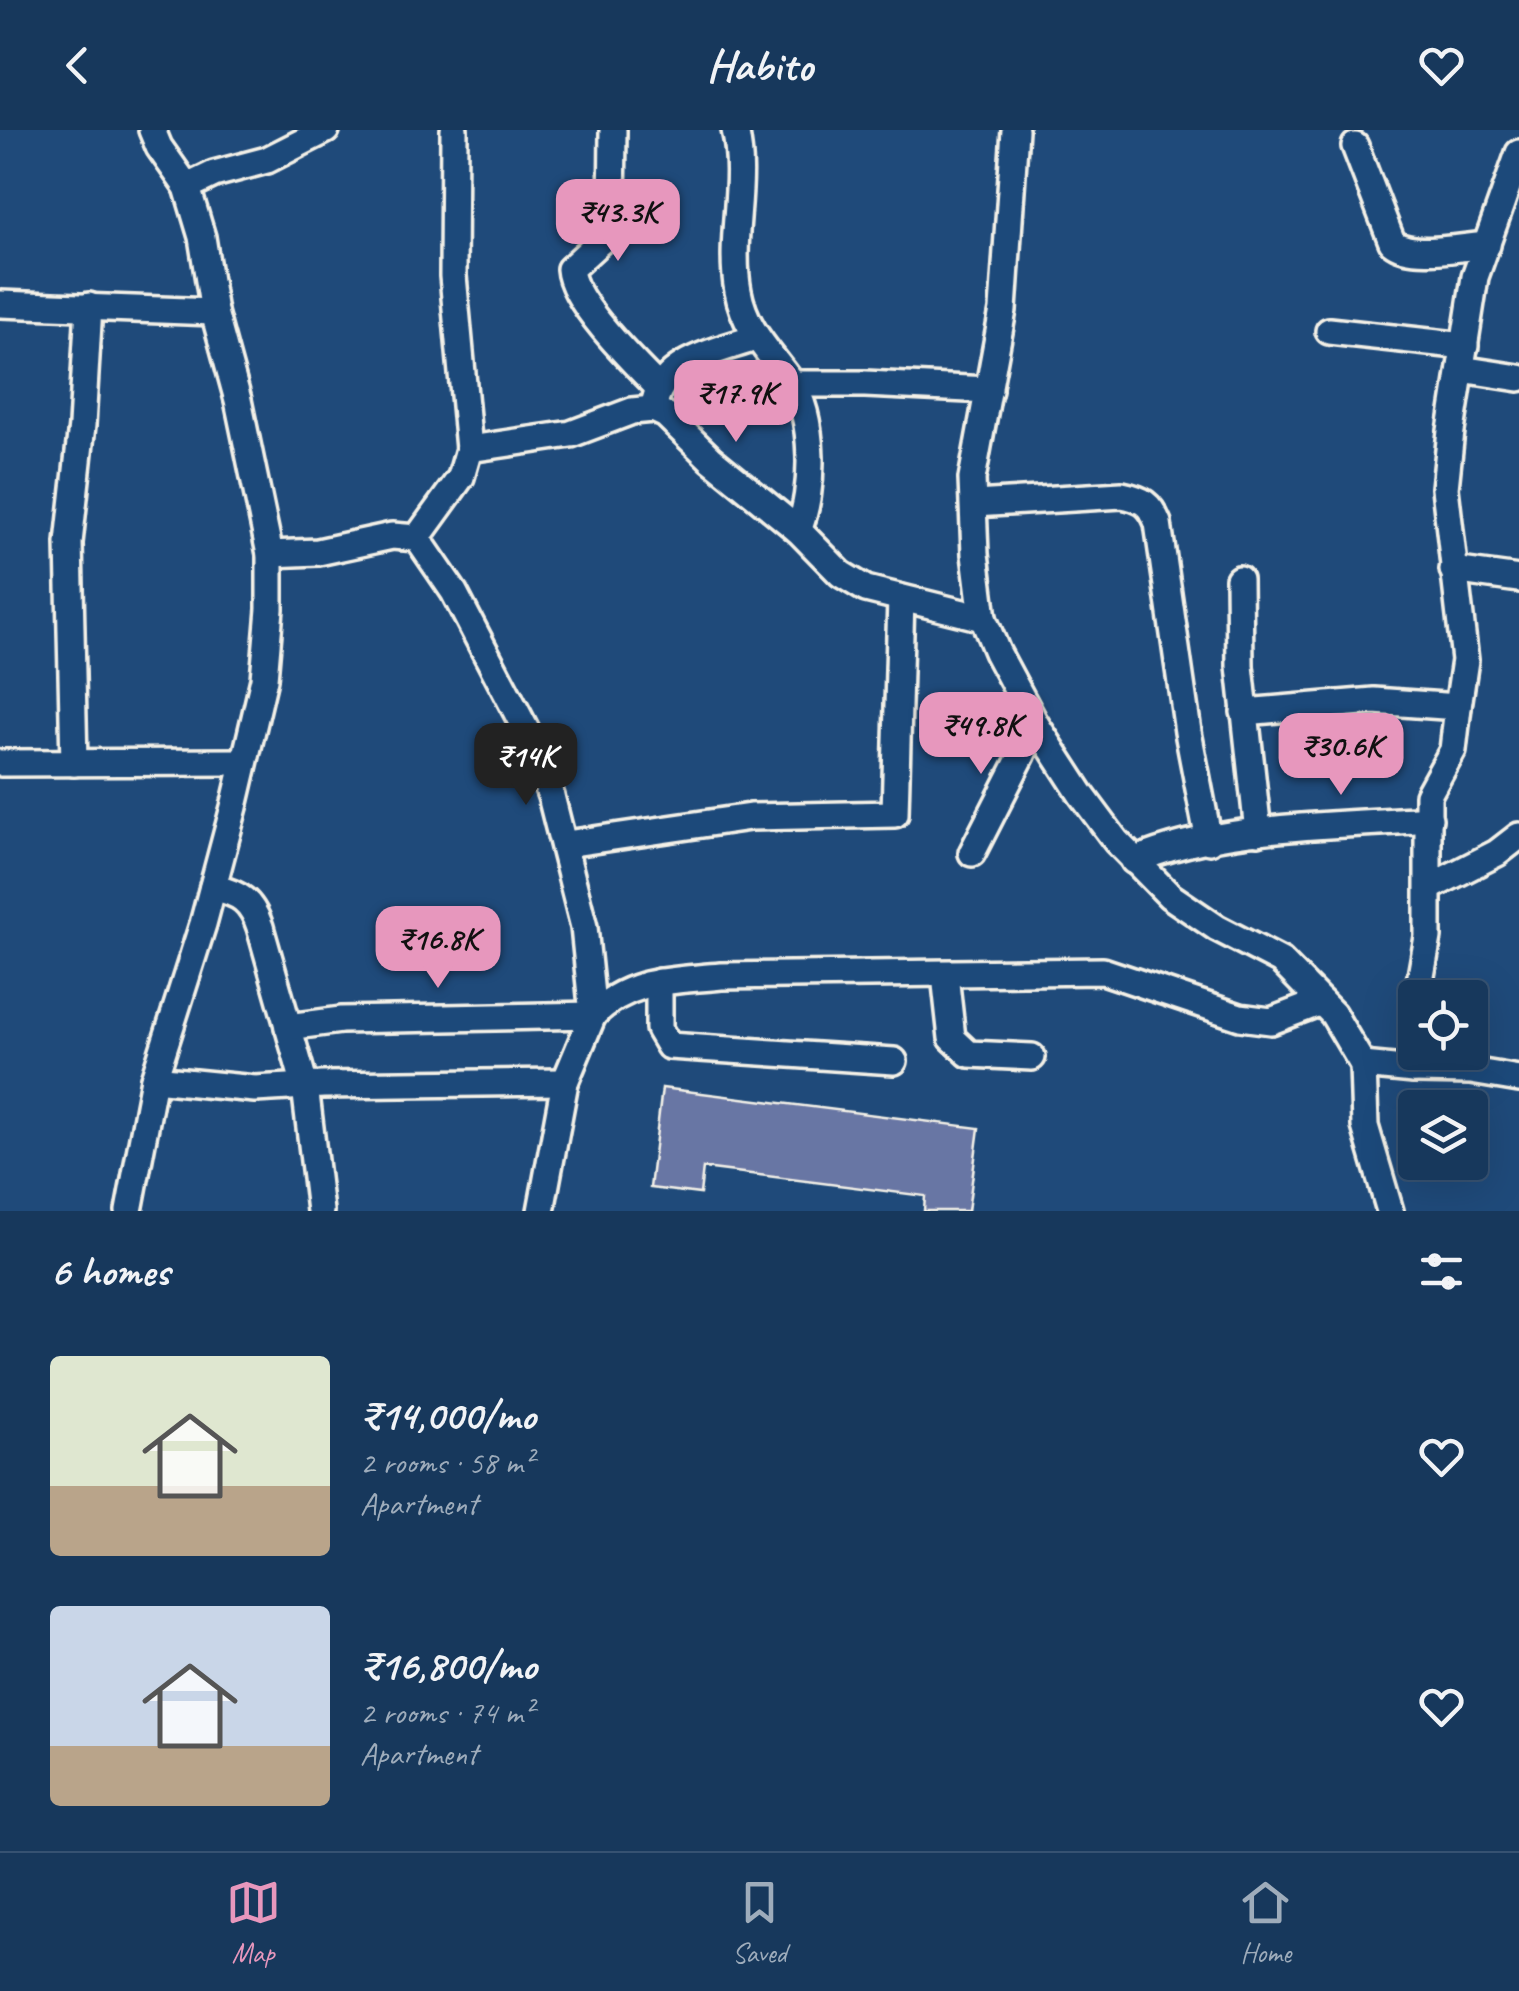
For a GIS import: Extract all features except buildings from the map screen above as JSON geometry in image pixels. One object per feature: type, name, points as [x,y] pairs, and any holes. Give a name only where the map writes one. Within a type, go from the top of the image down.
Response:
[{"type":"street","points":[[128,1211],[154,1079],[213,886],[264,678],[270,608],[270,554],[238,400],[214,312],[202,237],[187,187],[152,130]]},
{"type":"street","points":[[187,187],[214,174],[267,160],[326,130]]},
{"type":"street","points":[[417,538],[461,478],[469,450],[453,276],[454,130]]},
{"type":"street","points":[[613,130],[612,216],[606,236],[570,269],[571,278],[576,291],[666,415],[710,459],[798,530],[841,574],[866,589],[983,618]]},
{"type":"street","points":[[735,130],[740,170],[735,240],[738,289],[755,338],[793,384],[806,414],[809,482],[806,512],[798,530]]},
{"type":"street","points":[[1015,130],[1003,310],[972,479],[983,618],[996,652],[1035,722],[1081,794],[1134,861],[1170,896],[1218,928],[1280,960],[1333,1014],[1363,1066],[1365,1126],[1390,1211]]},
{"type":"street","points":[[1354,146],[1392,242],[1399,248],[1413,251],[1487,245]]},
{"type":"street","points":[[1420,980],[1428,937],[1428,795],[1453,750],[1465,660],[1445,488],[1476,278],[1519,153]]},
{"type":"street","points":[[0,304],[214,312]]},
{"type":"street","points":[[74,763],[69,543],[82,425],[89,306]]},
{"type":"street","points":[[1329,331],[1463,358],[1519,378]]},
{"type":"street","points":[[469,450],[572,434],[632,411],[656,398],[668,374],[693,360],[755,338]]},
{"type":"street","points":[[793,384],[989,390]]},
{"type":"street","points":[[974,504],[1122,495],[1140,499],[1152,508],[1158,523],[1188,732],[1210,840]]},
{"type":"street","points":[[270,554],[318,552],[392,536],[417,538],[454,592],[526,730],[566,844],[584,926],[592,1015],[565,1082],[541,1211]]},
{"type":"street","points":[[1452,570],[1519,579]]},
{"type":"street","points":[[1238,579],[1244,712],[1258,832]]},
{"type":"street","points":[[566,844],[750,817],[895,814],[900,598]]},
{"type":"street","points":[[1244,712],[1374,701],[1458,708]]},
{"type":"street","points":[[972,853],[1035,722]]},
{"type":"street","points":[[0,763],[244,762]]},
{"type":"street","points":[[1134,861],[1163,848],[1258,832],[1428,819]]},
{"type":"street","points":[[1430,887],[1497,853],[1519,836]]},
{"type":"street","points":[[213,886],[241,894],[253,907],[305,1086],[320,1211]]},
{"type":"street","points":[[288,1027],[341,1020],[592,1015],[622,990],[721,976],[1103,970],[1240,1017],[1272,1021],[1322,1002]]},
{"type":"street","points":[[945,974],[952,1038],[969,1054],[1032,1058]]},
{"type":"street","points":[[660,982],[659,1029],[669,1046],[894,1061]]},
{"type":"street","points":[[1363,1066],[1398,1061]]},
{"type":"street","points":[[1466,1070],[1519,1079]]},
{"type":"street","points":[[154,1079],[256,1090],[565,1082]]}]
